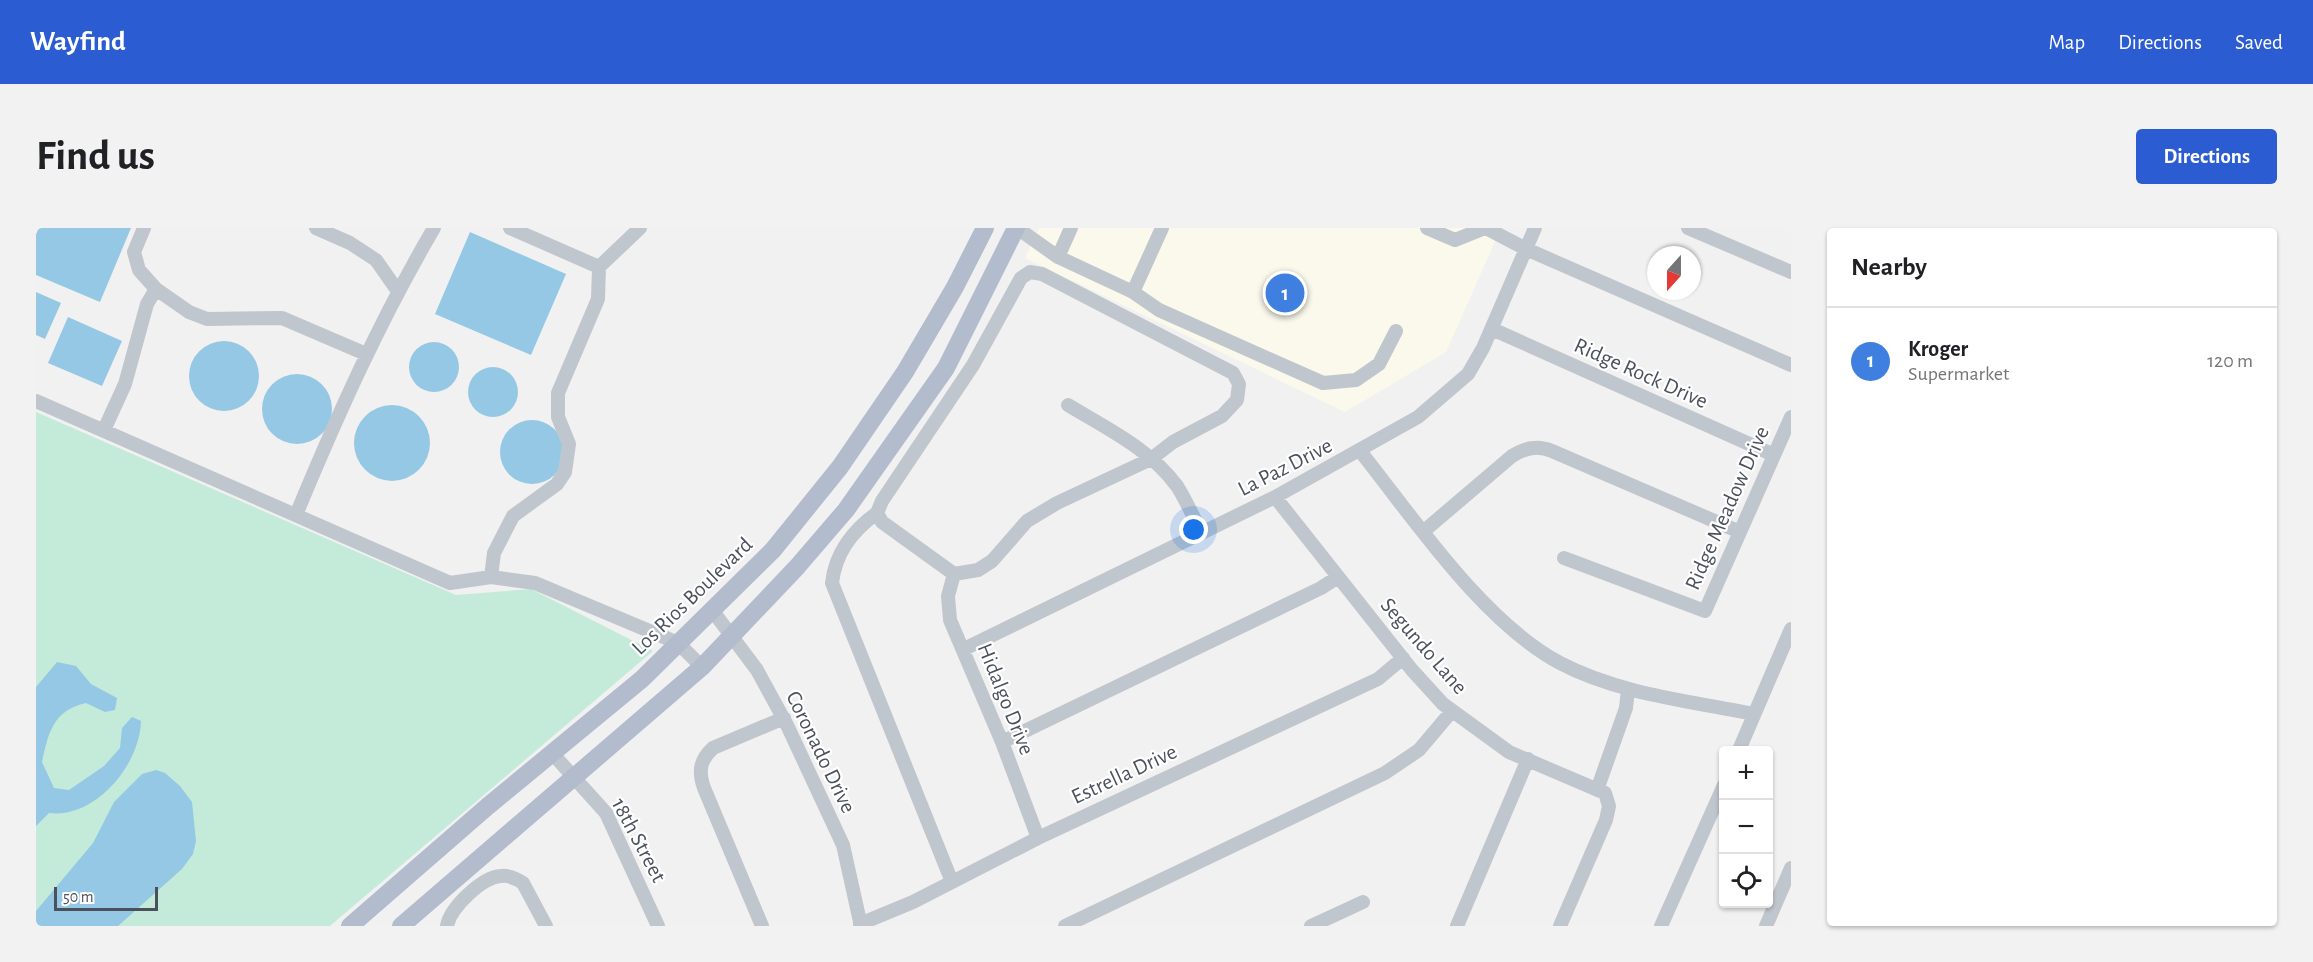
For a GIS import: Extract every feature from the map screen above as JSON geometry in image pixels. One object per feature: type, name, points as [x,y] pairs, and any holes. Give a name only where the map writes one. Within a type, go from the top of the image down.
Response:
[{"type":"main road","name":"Los Rios Boulevard","points":[[350,926],[642,679],[773,550],[840,466],[905,372],[955,287],[985,228]]},
{"type":"main road","points":[[401,926],[702,667],[733,638],[846,510],[919,407],[969,327],[1016,228]]},
{"type":"street","points":[[144,228],[134,252],[139,270],[156,289],[189,312],[207,319],[282,318],[366,354]]},
{"type":"street","points":[[316,228],[350,243],[376,260],[397,290]]},
{"type":"street","points":[[296,515],[366,354],[397,290],[434,228]]},
{"type":"street","points":[[510,228],[599,267]]},
{"type":"street","points":[[491,577],[494,553],[513,516],[557,484],[565,472],[569,444],[558,417],[558,393],[598,299],[599,267],[640,228]]},
{"type":"street","points":[[1016,228],[1058,257],[1133,292],[1160,310],[1323,383],[1356,380],[1379,364],[1396,331]]},
{"type":"street","points":[[1058,257],[1071,228]]},
{"type":"street","points":[[1133,292],[1162,228]]},
{"type":"street","points":[[1427,228],[1455,240],[1486,228],[1526,249],[1791,365]]},
{"type":"street","name":"La Paz Drive","points":[[964,649],[1156,557],[1201,531],[1275,497],[1360,452],[1418,417],[1468,374],[1492,329],[1535,228]]},
{"type":"street","points":[[1688,228],[1791,272]]},
{"type":"street","points":[[877,513],[882,522],[954,574],[978,570],[992,561],[1027,521],[1058,503],[1151,459],[1173,442],[1222,416],[1234,405],[1239,384],[1233,373],[1042,274],[1030,272],[1021,278],[973,365],[882,501],[877,513],[864,522],[843,549],[834,567],[832,584],[952,882]]},
{"type":"street","points":[[104,430],[125,384],[147,304],[156,289]]},
{"type":"street","name":"Ridge Rock Drive","points":[[1492,329],[1774,455]]},
{"type":"street","points":[[36,401],[450,583],[491,577],[535,583],[678,643],[702,667]]},
{"type":"street","points":[[1068,405],[1136,446],[1151,459],[1177,486],[1201,531]]},
{"type":"street","name":"Ridge Meadow Drive","points":[[1564,558],[1705,611],[1791,417]]},
{"type":"street","points":[[1424,531],[1512,456],[1538,448],[1552,451],[1740,532]]},
{"type":"street","points":[[1360,452],[1480,598],[1506,624],[1562,664],[1628,689],[1754,714]]},
{"type":"street","name":"Segundo Lane","points":[[1275,497],[1403,658],[1452,711],[1509,752],[1602,793]]},
{"type":"street","name":"Hidalgo Drive","points":[[954,574],[948,596],[950,620],[1002,742],[1038,838]]},
{"type":"street","points":[[1002,742],[1321,588],[1338,577]]},
{"type":"street","name":"Coronado Drive","points":[[712,609],[757,670],[784,718],[843,845],[860,925]]},
{"type":"street","points":[[1741,746],[1791,629]]},
{"type":"street","name":"Estrella Drive","points":[[860,925],[1038,838],[1378,679],[1403,658]]},
{"type":"street","points":[[1560,926],[1606,820],[1602,793],[1626,708],[1628,689]]},
{"type":"street","points":[[1065,926],[1385,772],[1419,750],[1452,711]]},
{"type":"street","points":[[762,926],[704,788],[700,768],[705,756],[713,748],[784,718]]},
{"type":"street","name":"18th Street","points":[[552,753],[606,813],[658,926]]},
{"type":"street","points":[[1457,926],[1528,759]]},
{"type":"street","points":[[1661,926],[1719,796]]},
{"type":"street","points":[[1766,926],[1791,868]]},
{"type":"street","points":[[447,926],[451,912],[470,894],[486,881],[502,875],[523,883],[546,926]]},
{"type":"street","points":[[1311,926],[1363,902]]},
{"type":"shaded area","points":[[1039,228],[1501,228],[1446,352],[1345,412],[1025,258]]},
{"type":"green space","points":[[36,412],[456,595],[531,589],[653,651],[330,926],[36,926]]},
{"type":"water","points":[[39,228],[131,228],[100,302],[36,275],[36,234]]},
{"type":"water","points":[[470,232],[566,274],[531,355],[435,314]]},
{"type":"water","points":[[36,292],[61,303],[45,339],[36,335]]},
{"type":"water","points":[[68,317],[122,341],[102,386],[48,363]]},
{"type":"water","points":[[224,341],[243,347],[253,357],[259,376],[253,395],[243,405],[224,411],[205,405],[195,395],[189,376],[195,357],[205,347]]},
{"type":"water","points":[[429,342],[439,342],[452,349],[459,362],[459,372],[452,385],[439,392],[429,392],[420,388],[413,381],[409,372],[409,362],[413,353],[420,346]]},
{"type":"water","points":[[488,367],[498,367],[511,374],[518,387],[518,397],[511,410],[498,417],[488,417],[479,413],[472,406],[468,397],[468,387],[472,378],[479,371]]},
{"type":"water","points":[[297,374],[310,377],[322,384],[329,396],[332,409],[329,422],[322,434],[310,441],[297,444],[284,441],[272,434],[265,422],[262,409],[265,396],[272,384],[284,377]]},
{"type":"water","points":[[392,405],[407,408],[419,416],[427,428],[430,443],[427,458],[419,470],[407,478],[392,481],[377,478],[365,470],[357,458],[354,443],[357,428],[365,416],[377,408]]},
{"type":"water","points":[[526,420],[538,420],[555,429],[562,440],[564,452],[562,464],[555,475],[538,484],[526,484],[514,479],[505,470],[500,458],[500,446],[505,434],[514,425]]},
{"type":"water","points":[[57,662],[76,666],[91,684],[117,698],[115,710],[105,712],[86,703],[75,706],[59,717],[50,733],[42,762],[54,788],[69,790],[104,766],[120,748],[122,728],[132,717],[141,721],[139,738],[124,771],[98,798],[66,813],[49,813],[36,826],[36,687]]},
{"type":"water","points":[[156,770],[165,773],[180,786],[192,802],[196,841],[193,854],[182,869],[118,926],[36,926],[36,911],[93,843],[114,802],[142,774]]},
{"type":"place","name":"Kroger","points":[[1285,293]]}]
